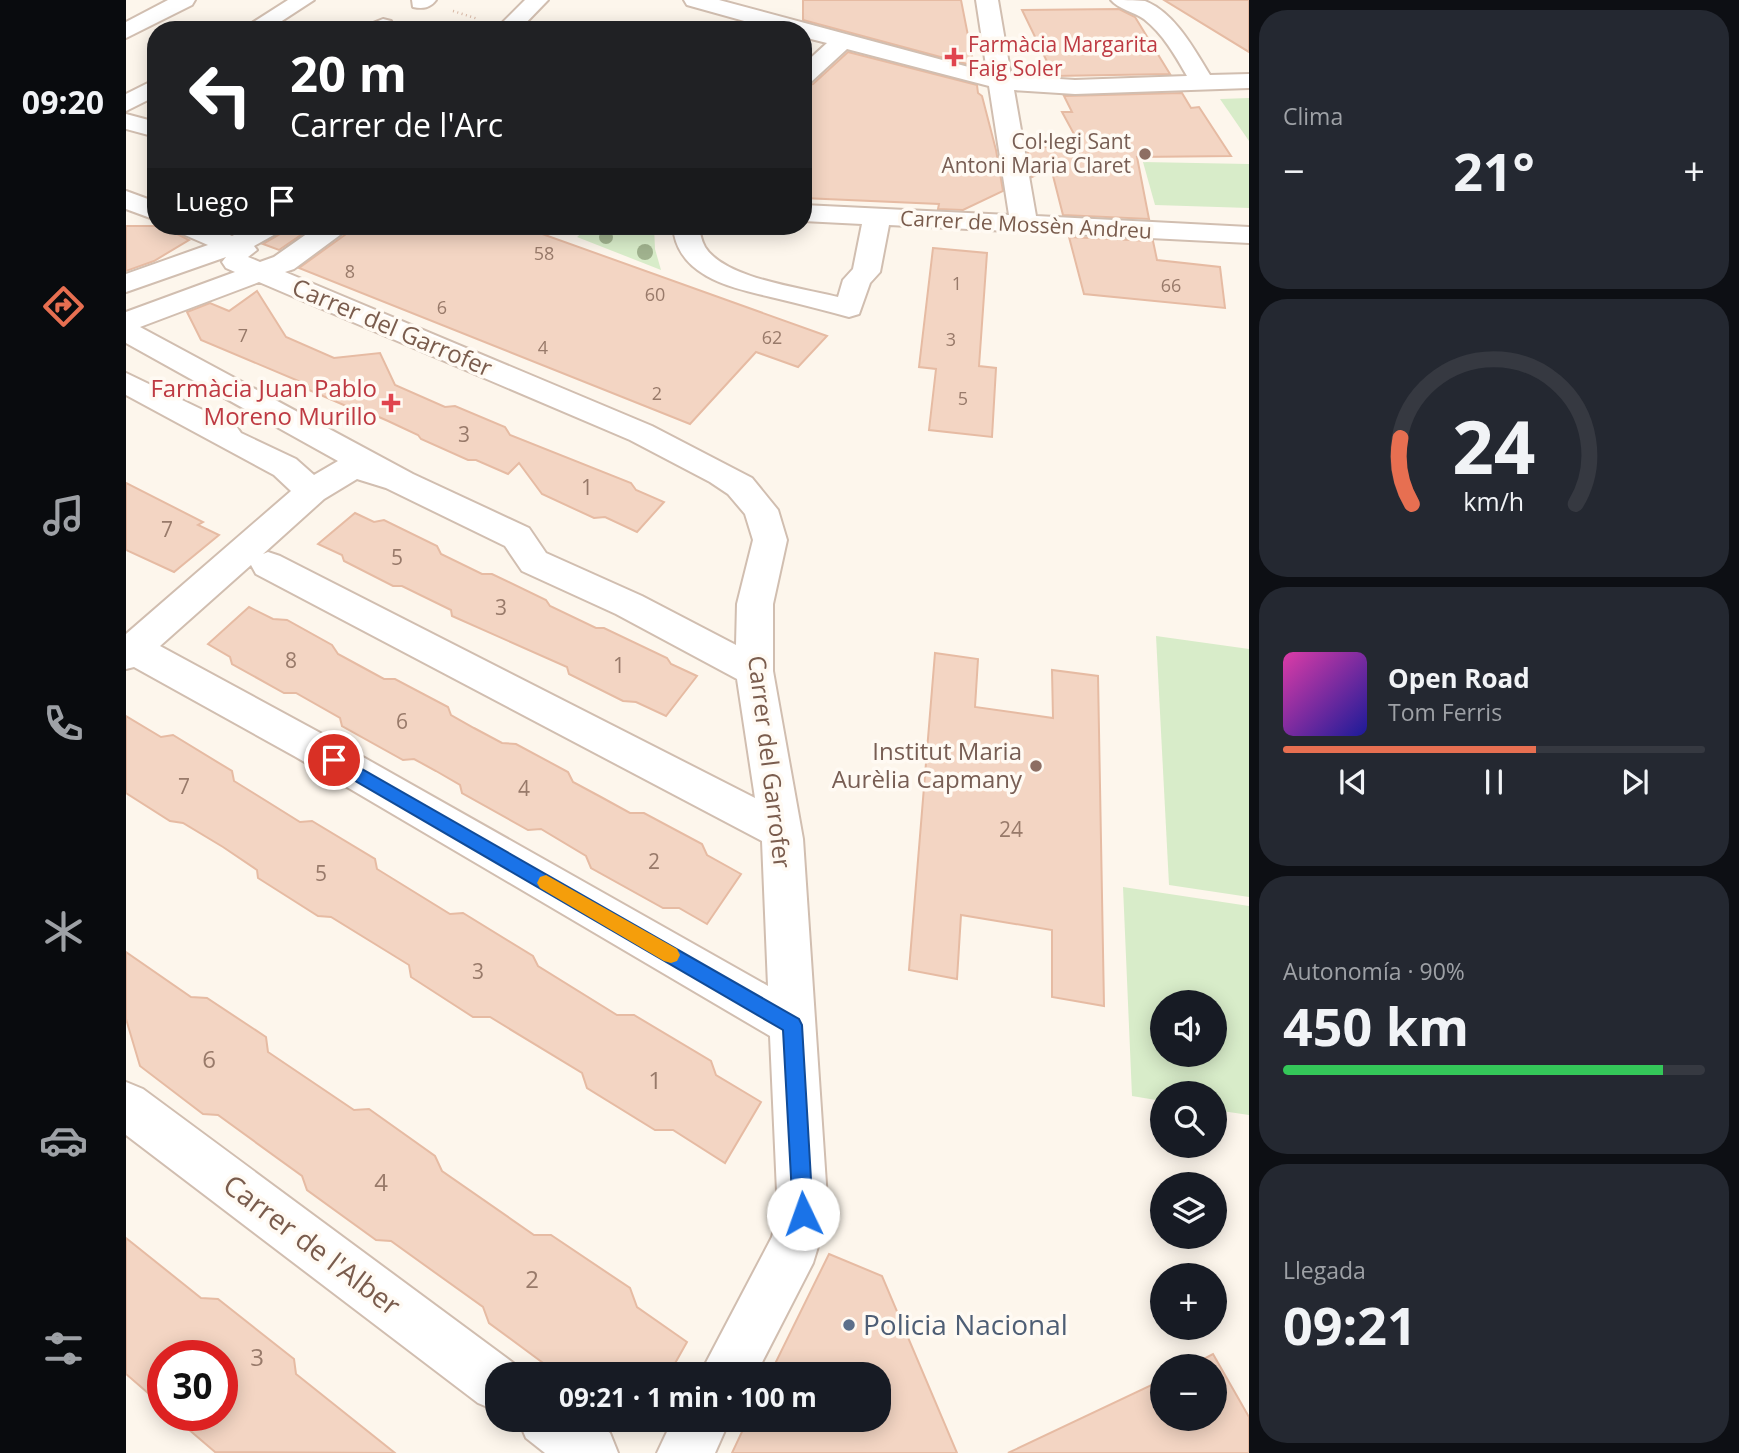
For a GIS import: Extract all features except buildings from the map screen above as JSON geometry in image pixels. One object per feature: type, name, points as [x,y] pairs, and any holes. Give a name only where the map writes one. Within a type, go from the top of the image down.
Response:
[{"type":"street","points":[[126,31],[184,0]]},
{"type":"street","points":[[268,21],[303,0]]},
{"type":"street","points":[[515,21],[537,0]]},
{"type":"street","points":[[695,0],[771,21]]},
{"type":"street","points":[[987,0],[1024,225]]},
{"type":"street","points":[[1122,0],[1147,10],[1174,35],[1203,83]]},
{"type":"street","points":[[812,32],[1002,82],[1043,88],[1249,81]]},
{"type":"street","points":[[812,69],[843,41]]},
{"type":"street","points":[[126,81],[147,86]]},
{"type":"street","points":[[126,104],[147,92]]},
{"type":"street","points":[[126,104],[147,110]]},
{"type":"street","points":[[126,121],[147,127]]},
{"type":"street","points":[[126,199],[147,208]]},
{"type":"street","name":"Carrer de Mossèn Andreu","points":[[812,213],[1249,235]]},
{"type":"street","points":[[686,235],[697,256],[709,268],[733,279],[849,308],[857,280],[866,272],[877,217]]},
{"type":"street","name":"Carrer del Garrofer","points":[[203,235],[245,259],[641,433],[705,464],[740,486],[761,510],[770,540],[755,604],[754,671],[779,830],[803,1214],[795,1245],[733,1362]]},
{"type":"street","points":[[126,307],[245,259],[257,235]]},
{"type":"street","points":[[126,322],[292,235]]},
{"type":"street","points":[[126,284],[245,259],[284,263],[323,235]]},
{"type":"street","points":[[126,331],[401,482],[517,537],[534,562],[629,605],[754,671]]},
{"type":"street","points":[[126,383],[285,467],[312,491]]},
{"type":"street","points":[[401,482],[353,467],[312,491],[130,652],[310,746],[793,1025]]},
{"type":"street","points":[[268,565],[779,830]]},
{"type":"street","name":"Carrer de l'Alber","points":[[126,1106],[485,1375]]},
{"type":"street","points":[[562,1432],[590,1453]]},
{"type":"street","points":[[685,1453],[696,1432]]},
{"type":"path","points":[[423,1],[483,21]]},
{"type":"green space","points":[[1249,98],[1249,141],[1220,99]]},
{"type":"green space","points":[[1143,162],[1249,164],[1249,208],[1155,205]]},
{"type":"green space","points":[[654,235],[661,270],[577,237]]},
{"type":"green space","points":[[1156,636],[1249,649],[1249,897],[1169,885]]},
{"type":"green space","points":[[1123,887],[1249,906],[1249,1115],[1227,1112],[1227,1081],[1150,1081],[1150,1099],[1132,1096]]},
{"type":"slow traffic","points":[[546,883],[671,955]]},
{"type":"place","name":"Farmàcia Margarita Faig Soler","points":[[954,57]]},
{"type":"place","name":"Col·legi Sant Antoni Maria Claret","points":[[1145,154]]},
{"type":"place","name":"Farmàcia Juan Pablo Moreno Murillo","points":[[391,403]]},
{"type":"place","name":"Institut Maria Aurèlia Capmany","points":[[1036,766]]},
{"type":"place","name":"Policia Nacional","points":[[849,1325]]},
{"type":"route","points":[[334,760],[793,1025],[803,1214]]}]
